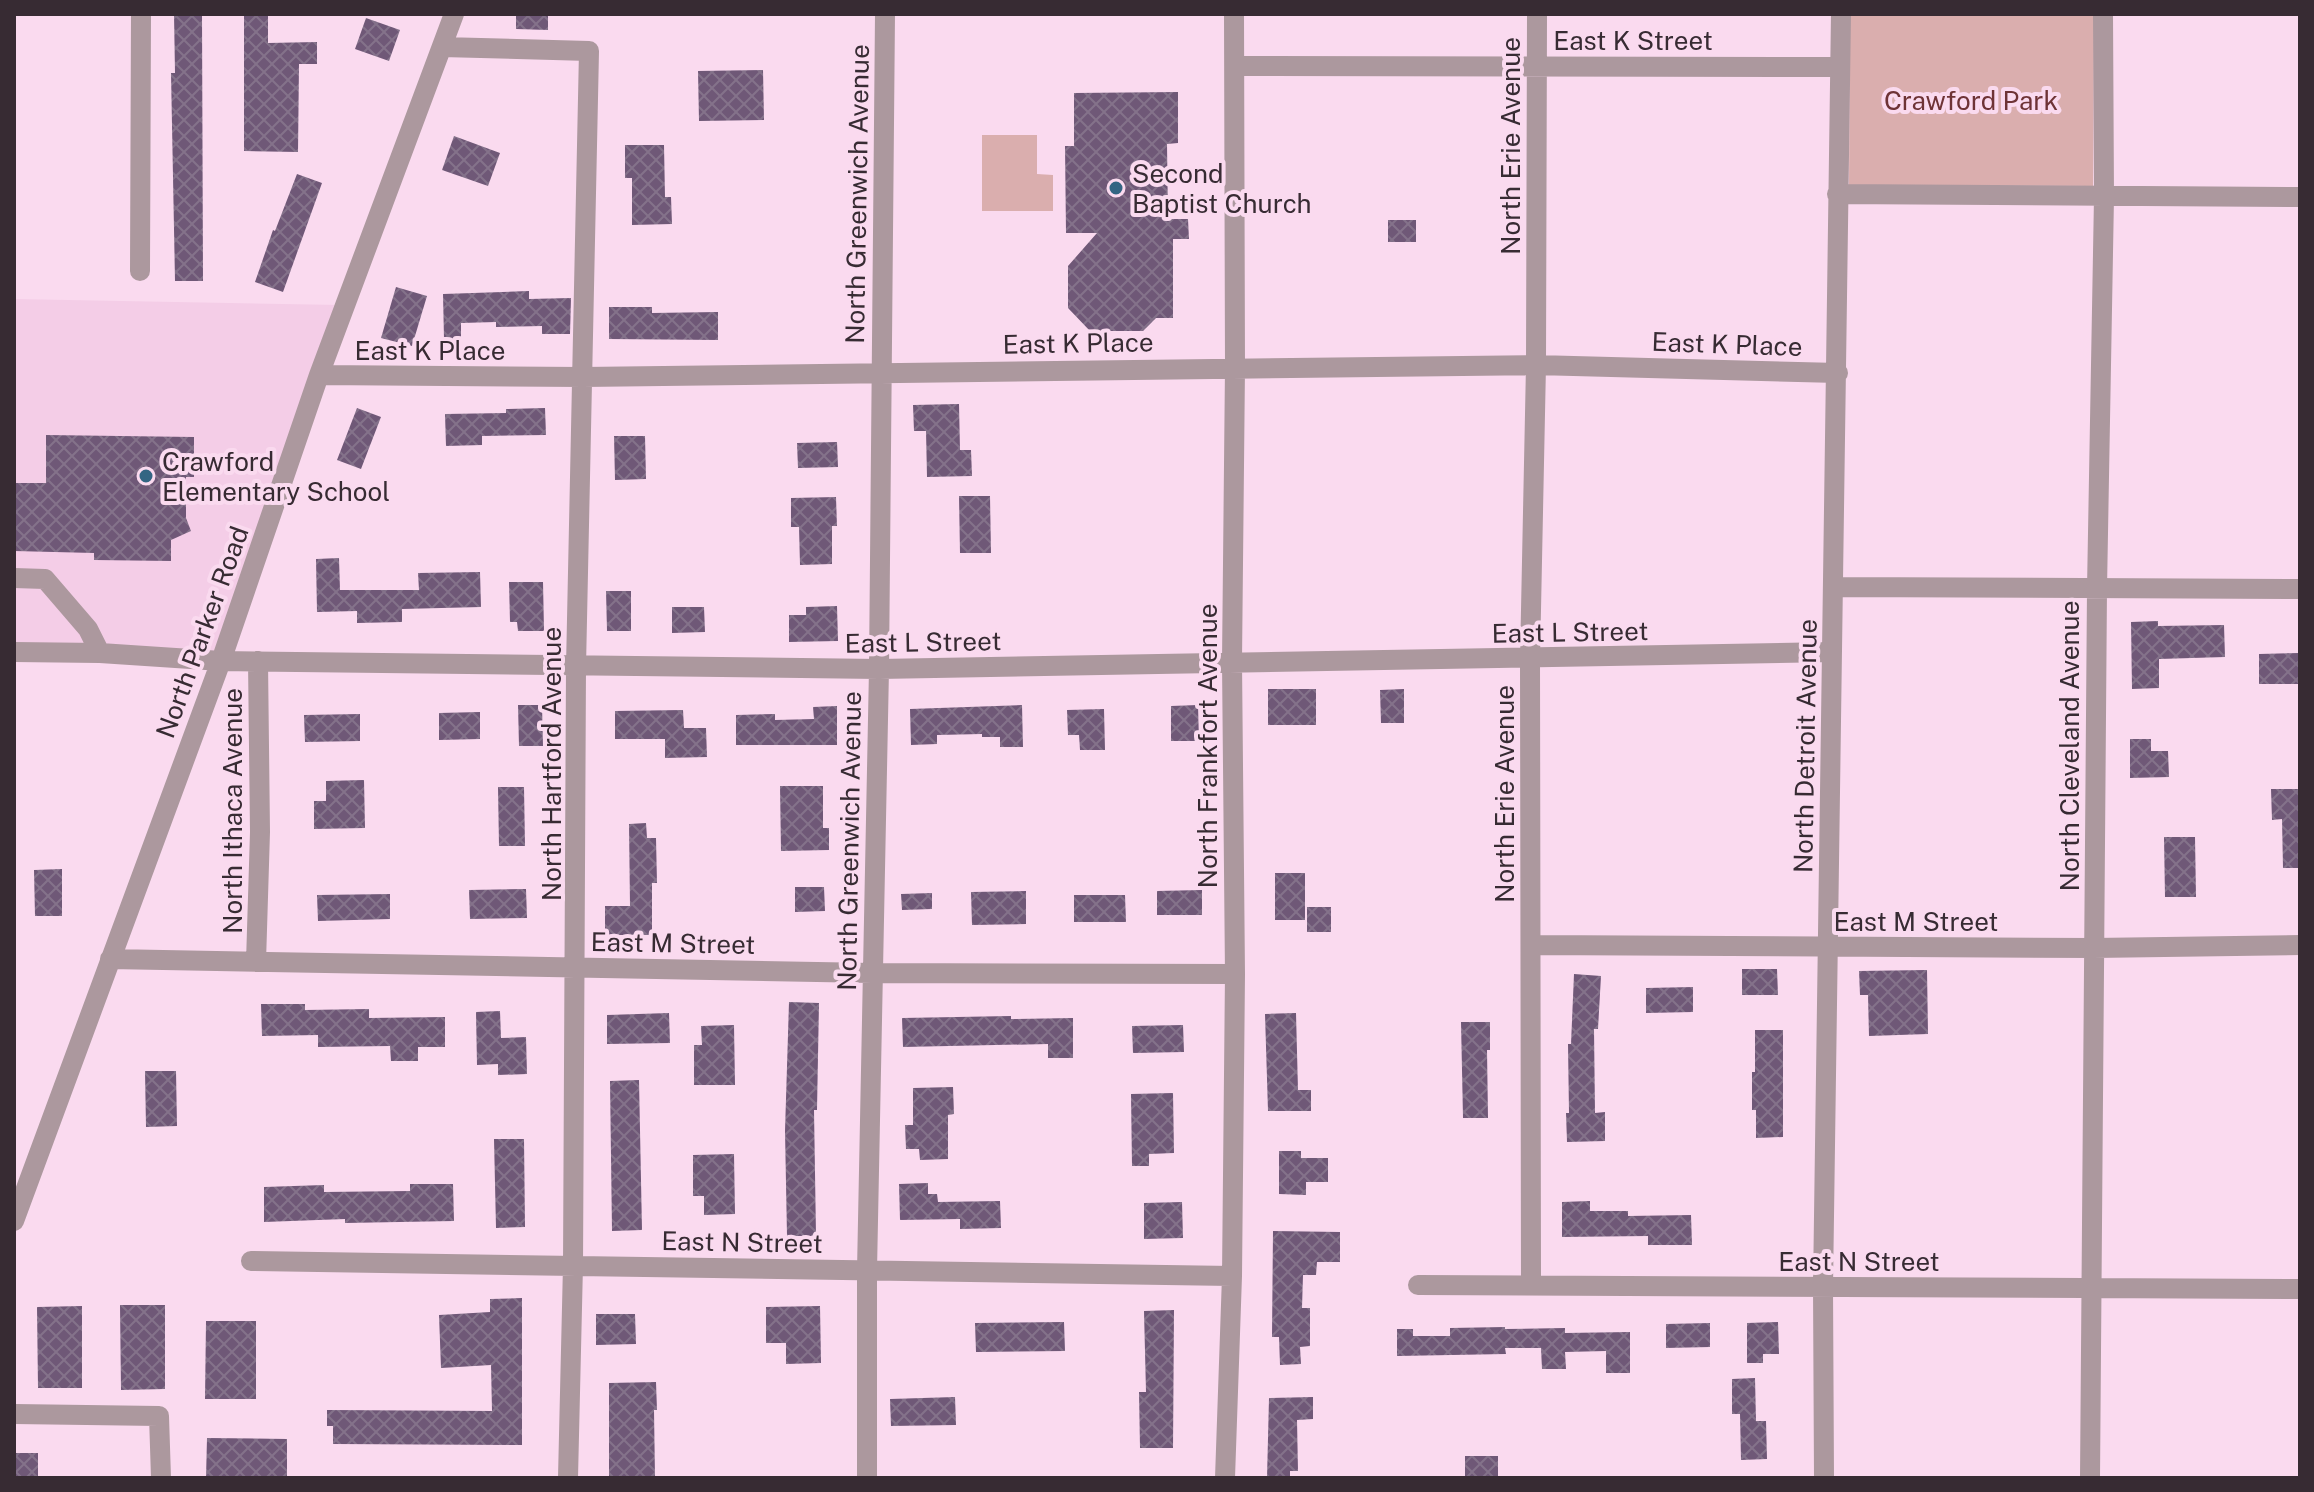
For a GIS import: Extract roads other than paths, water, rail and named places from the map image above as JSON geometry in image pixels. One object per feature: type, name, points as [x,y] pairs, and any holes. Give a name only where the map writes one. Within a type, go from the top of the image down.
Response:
[{"type":"street","points":[[140,271],[141,14]]},
{"type":"street","name":"North Parker Road","points":[[14,1221],[221,661],[319,375],[454,14]]},
{"type":"street","name":"North Greenwich Avenue","points":[[867,1478],[867,1271],[879,669],[885,14]]},
{"type":"street","name":"North Frankfort Avenue","points":[[1225,1478],[1232,1276],[1235,974],[1232,662],[1234,14]]},
{"type":"street","name":"North Erie Avenue","points":[[1531,1285],[1530,659],[1536,365],[1537,14]]},
{"type":"street","name":"North Detroit Avenue","points":[[1824,1478],[1823,1287],[1841,14]]},
{"type":"street","name":"North Cleveland Avenue","points":[[2090,1478],[2097,589],[2104,197],[2103,14]]},
{"type":"street","name":"North Hartford Avenue","points":[[442,47],[589,51],[576,667],[576,967],[568,1478]]},
{"type":"street","name":"East K Street","points":[[1235,66],[1840,67]]},
{"type":"street","points":[[1837,194],[2300,197]]},
{"type":"street","name":"East K Place","points":[[319,375],[583,377],[1536,365],[1838,373]]},
{"type":"street","points":[[14,578],[45,579],[88,629],[100,653]]},
{"type":"street","points":[[1833,587],[2300,589]]},
{"type":"street","name":"East L Street","points":[[14,652],[100,653],[221,661],[879,669],[1832,652]]},
{"type":"street","name":"North Ithaca Avenue","points":[[256,962],[260,832],[258,661]]},
{"type":"street","name":"East M Street","points":[[1531,945],[2094,948],[2300,945]]},
{"type":"street","name":"East M Street","points":[[110,959],[872,973],[1235,974]]},
{"type":"street","name":"East N Street","points":[[251,1261],[1232,1276]]},
{"type":"street","name":"East N Street","points":[[1418,1285],[2300,1289]]},
{"type":"street","points":[[14,1414],[159,1416],[161,1478]]},
{"type":"place","name":"Second Baptist Church","points":[[1116,188]]},
{"type":"place","name":"Crawford Elementary School","points":[[146,476]]},
{"type":"park label","name":"Crawford Park","points":[[1971,100]]}]
